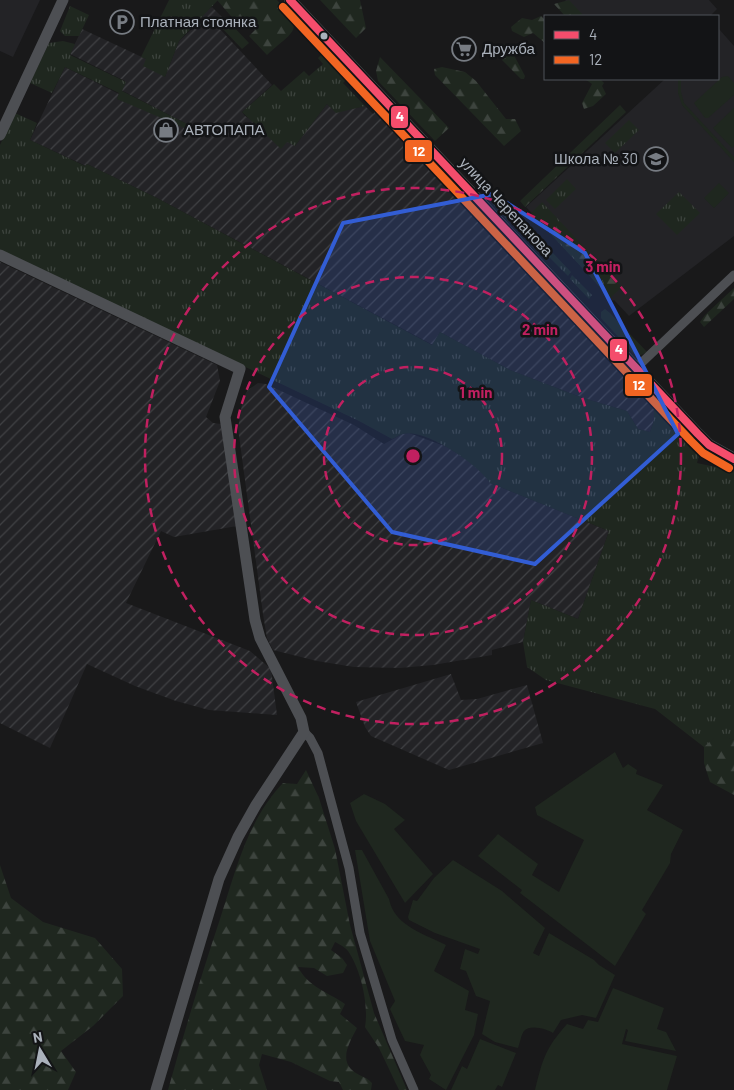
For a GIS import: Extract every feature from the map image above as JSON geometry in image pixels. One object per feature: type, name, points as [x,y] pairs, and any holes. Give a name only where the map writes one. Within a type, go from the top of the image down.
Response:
[{"type":"main road","name":"улица Черепанова","points":[[290,0],[698,434],[729,456]]},
{"type":"street","points":[[0,135],[63,0]]},
{"type":"street","points":[[0,255],[240,369],[225,417],[255,620],[260,638],[301,718],[304,732],[310,738],[318,753],[349,868],[360,934],[392,1040],[414,1090]]},
{"type":"street","points":[[636,368],[734,274]]},
{"type":"street","points":[[156,1090],[219,879],[238,837],[256,805],[304,732]]},
{"type":"highlighted area","points":[[493,194],[585,253],[678,434],[535,564],[392,532],[269,387],[343,223]]},
{"type":"shaded area","points":[[0,0],[40,0],[13,57],[0,51]]},
{"type":"shaded area","points":[[565,0],[709,0],[717,9],[711,15],[580,15]]},
{"type":"shaded area","points":[[212,7],[223,18],[218,27],[272,85],[242,112],[245,116],[295,146],[327,104],[336,112],[365,106],[373,114],[378,108],[654,399],[654,420],[650,432],[638,429],[627,411],[583,398],[510,370],[440,332],[433,345],[157,198],[87,164],[86,166],[30,140],[65,67],[119,94],[117,99],[189,125],[121,90],[125,81],[70,54],[82,29],[146,59],[165,77],[179,41],[204,18],[201,15]]},
{"type":"shaded area","name":"Школа № 30","points":[[719,29],[734,46],[734,236],[629,316],[526,207],[664,80],[719,80]]},
{"type":"shaded area","points":[[0,262],[217,365],[220,381],[206,417],[213,423],[221,424],[237,526],[174,537],[161,531],[126,603],[250,651],[271,669],[277,715],[209,710],[176,701],[135,686],[87,664],[50,748],[0,723]]},
{"type":"shaded area","points":[[258,383],[266,384],[354,425],[384,444],[402,434],[409,433],[447,447],[484,473],[490,483],[609,531],[578,619],[531,600],[523,642],[492,650],[492,655],[433,665],[400,668],[354,667],[317,661],[273,650],[267,638],[263,614],[238,428],[243,398],[248,390]]},
{"type":"shaded area","points":[[451,674],[461,700],[477,699],[527,685],[543,743],[449,770],[371,736],[365,727],[356,702]]},
{"type":"green space","points":[[169,0],[218,0],[179,41],[165,77],[143,66],[146,59],[141,57]]},
{"type":"green space","points":[[217,0],[277,0],[291,18],[294,24],[293,30],[290,35],[267,55],[249,36],[255,30],[243,16],[236,22]]},
{"type":"green space","points":[[320,0],[360,0],[366,28],[356,38]]},
{"type":"green space","points":[[569,0],[583,15],[564,15],[554,4]]},
{"type":"green space","points":[[70,6],[89,15],[79,36],[65,36],[60,31]]},
{"type":"green space","points":[[541,16],[544,19],[544,42],[533,33],[524,37],[512,31],[511,27],[522,18],[532,20]]},
{"type":"green space","points":[[229,22],[249,43],[242,49],[222,28]]},
{"type":"green space","points":[[63,41],[75,44],[70,55],[126,82],[122,91],[189,125],[187,129],[117,99],[119,93],[65,67],[52,93],[30,83],[49,43]]},
{"type":"green space","points":[[504,44],[508,44],[525,76],[524,79],[521,79],[502,60],[499,51]]},
{"type":"green space","points":[[323,53],[326,53],[349,77],[343,83],[365,106],[336,113],[327,104],[295,146],[287,142],[281,149],[242,112],[274,84],[281,91],[304,71],[309,76],[323,64],[318,58]]},
{"type":"green space","points":[[380,57],[449,128],[435,141],[378,81],[376,71]]},
{"type":"green space","points":[[442,67],[465,72],[476,81],[506,119],[515,119],[521,131],[504,146],[435,75],[434,69]]},
{"type":"green space","points":[[728,76],[734,83],[734,95],[708,118],[705,118],[694,103],[722,77]]},
{"type":"green space","points":[[586,80],[601,80],[604,83],[602,86],[606,94],[593,106],[584,109],[582,103],[592,84]]},
{"type":"green space","points":[[678,80],[681,80],[681,92],[684,103],[734,157],[734,162],[682,105],[678,93]]},
{"type":"green space","points":[[620,105],[626,112],[525,207],[520,201]]},
{"type":"green space","points":[[734,108],[734,146],[732,148],[713,128]]},
{"type":"green space","points":[[15,113],[37,123],[30,140],[85,166],[87,164],[157,198],[432,345],[440,332],[510,370],[583,398],[627,411],[638,429],[650,432],[654,420],[654,399],[704,452],[703,455],[699,455],[697,463],[734,471],[734,740],[718,735],[704,747],[655,709],[546,680],[527,667],[523,642],[531,600],[578,619],[609,531],[490,483],[484,475],[463,458],[424,436],[412,433],[403,434],[392,439],[359,421],[0,250],[0,145]]},
{"type":"green space","points":[[629,120],[639,130],[615,153],[605,143]]},
{"type":"green space","points":[[567,179],[576,189],[555,209],[546,200]]},
{"type":"green space","points":[[719,183],[729,193],[714,208],[704,198]]},
{"type":"green space","points":[[679,192],[700,213],[677,235],[656,214]]},
{"type":"green space","points":[[496,193],[518,217],[513,221],[508,221],[492,203],[492,197]]},
{"type":"green space","points":[[542,202],[622,287],[610,298],[531,213]]},
{"type":"green space","points":[[551,214],[620,287],[611,296],[597,271],[588,266],[582,266],[551,233],[548,217]]},
{"type":"green space","points":[[531,231],[550,251],[547,254],[528,235]]},
{"type":"green space","points":[[553,253],[571,272],[568,276],[549,257]]},
{"type":"green space","points":[[572,275],[592,295],[589,299],[570,279]]},
{"type":"green space","points":[[734,288],[734,299],[704,327],[700,322],[705,315]]},
{"type":"green space","points":[[605,309],[647,352],[641,355],[633,353],[601,318],[601,312]]},
{"type":"green space","points":[[718,734],[734,740],[734,795],[710,782],[704,763],[704,747]]},
{"type":"green space","points":[[615,752],[623,768],[628,764],[637,770],[636,774],[663,785],[647,810],[683,830],[671,854],[670,863],[642,910],[646,914],[615,966],[520,893],[522,890],[478,856],[498,834],[538,864],[532,875],[559,892],[584,840],[537,815],[535,807]]},
{"type":"green space","points":[[306,770],[319,798],[335,849],[350,925],[374,1013],[407,1090],[399,1090],[379,1048],[365,1027],[365,998],[357,968],[348,951],[335,942],[331,950],[342,958],[347,965],[343,973],[327,976],[314,968],[298,967],[307,980],[345,1004],[340,1014],[357,1028],[349,1043],[346,1060],[352,1070],[372,1083],[371,1090],[343,1090],[339,1082],[330,1081],[291,1062],[262,1054],[259,1065],[267,1090],[168,1090],[199,983],[251,830],[260,813],[283,783],[297,784]]},
{"type":"green space","points":[[364,794],[385,804],[405,820],[394,829],[433,874],[405,903],[356,821],[350,803]]},
{"type":"green space","points":[[355,850],[362,850],[397,916],[420,933],[446,945],[434,971],[469,991],[465,1010],[478,1014],[474,1035],[446,1090],[429,1079],[431,1075],[420,1055],[424,1045],[405,1041],[390,1009],[395,1001],[370,941]]},
{"type":"green space","points":[[453,860],[502,891],[545,928],[533,953],[539,956],[549,933],[615,975],[596,1018],[582,1015],[561,1020],[553,1033],[538,1028],[527,1029],[523,1033],[518,1048],[495,1042],[482,1034],[490,1001],[476,996],[466,971],[460,969],[465,949],[478,954],[480,949],[435,933],[409,920],[408,917],[413,900],[417,901],[434,878]]},
{"type":"green space","points":[[0,865],[11,898],[43,922],[95,938],[122,969],[123,996],[93,1026],[61,1051],[76,1072],[68,1090],[0,1090]]},
{"type":"green space","points":[[613,988],[664,1008],[657,1029],[666,1032],[676,1051],[625,1041],[628,1030],[626,1029],[622,1044],[677,1056],[667,1090],[535,1090],[546,1054],[554,1040],[567,1024],[583,1029],[588,1020],[598,1022]]},
{"type":"green space","points":[[480,1039],[516,1053],[502,1087],[498,1085],[495,1090],[451,1090],[462,1066],[467,1069]]},
{"type":"transit line","name":"4","points":[[290,0],[698,434],[709,445],[734,459]]},
{"type":"transit line","name":"12","points":[[283,7],[691,441],[703,453],[729,468]]},
{"type":"place","name":"Платная стоянка","points":[[122,22]]},
{"type":"place","name":"Дружба","points":[[464,49]]},
{"type":"place","name":"АВТОПАПА","points":[[166,130]]},
{"type":"place","name":"Школа № 30","points":[[656,159]]}]
